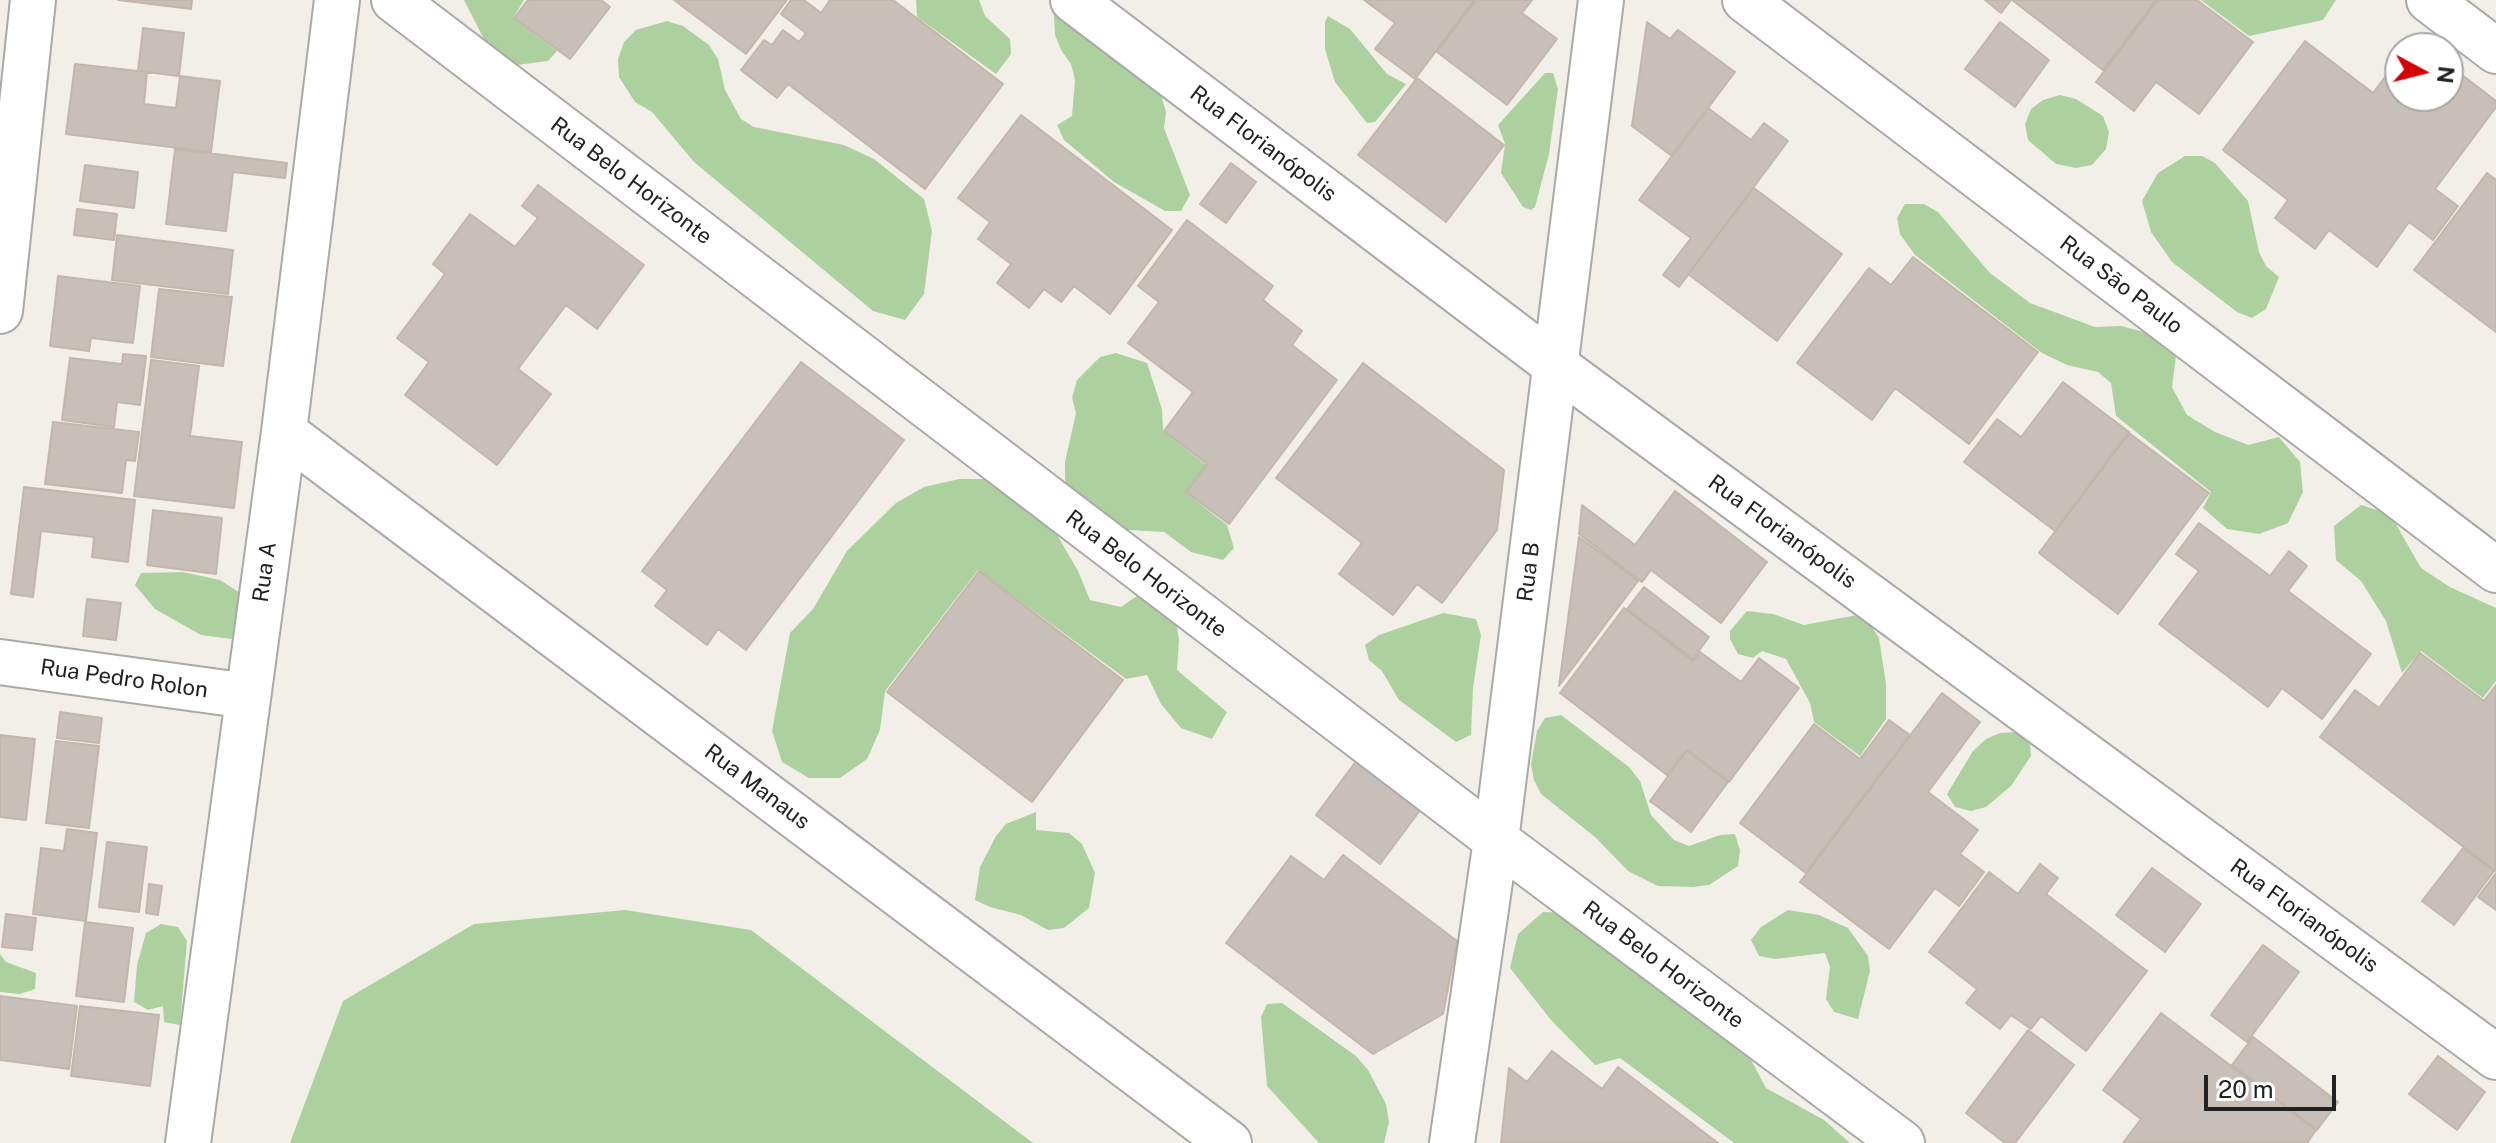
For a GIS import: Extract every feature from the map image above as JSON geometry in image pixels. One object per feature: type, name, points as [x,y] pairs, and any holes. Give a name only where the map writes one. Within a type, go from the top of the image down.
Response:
[{"type":"street","points":[[0,311],[33,0]]},
{"type":"street","name":"Rua A","points":[[188,1143],[284,432],[337,0]]},
{"type":"street","name":"Rua Belo Horizonte","points":[[394,0],[1496,840],[1902,1143]]},
{"type":"street","name":"Rua Florianópolis","points":[[1073,0],[1555,365],[2496,1057]]},
{"type":"street","name":"Rua B","points":[[1452,1143],[1496,840],[1601,0]]},
{"type":"street","name":"Rua São Paulo","points":[[1745,0],[2496,570]]},
{"type":"street","points":[[2429,0],[2496,51]]},
{"type":"street","name":"Rua Manaus","points":[[284,432],[1229,1143]]},
{"type":"street","name":"Rua Pedro Rolon","points":[[0,662],[248,696]]},
{"type":"green space","points":[[464,0],[524,0],[513,18],[557,51],[548,61],[517,65],[489,49]]},
{"type":"green space","points":[[916,0],[979,0],[985,16],[1010,39],[1011,54],[996,74],[917,17]]},
{"type":"green space","points":[[1053,0],[1116,45],[1161,95],[1166,112],[1164,128],[1190,195],[1181,211],[1165,211],[1114,182],[1064,140],[1057,125],[1072,116],[1075,80],[1071,64],[1055,35]]},
{"type":"green space","points":[[2201,0],[2336,0],[2323,20],[2249,36]]},
{"type":"green space","points":[[1328,16],[1350,29],[1387,74],[1406,84],[1375,122],[1367,123],[1335,82],[1325,49],[1325,22]]},
{"type":"green space","points":[[667,21],[683,26],[709,45],[718,59],[725,90],[741,119],[754,127],[844,145],[874,159],[924,199],[932,231],[924,294],[905,320],[873,311],[694,162],[652,112],[635,102],[619,77],[618,59],[624,42],[636,30]]},
{"type":"green space","points":[[1545,73],[1553,73],[1558,89],[1549,154],[1535,207],[1531,210],[1523,207],[1501,173],[1505,144],[1498,125]]},
{"type":"green space","points":[[2060,95],[2076,99],[2103,116],[2109,132],[2106,149],[2092,165],[2076,168],[2056,164],[2028,140],[2025,124],[2031,109],[2043,100]]},
{"type":"green space","points":[[2185,156],[2202,156],[2215,163],[2248,201],[2259,252],[2266,266],[2279,277],[2266,309],[2252,318],[2237,312],[2172,262],[2151,232],[2142,201],[2158,173]]},
{"type":"green space","points":[[1905,204],[1924,204],[1938,212],[1990,273],[2030,303],[2095,327],[2121,326],[2152,334],[2176,356],[2172,387],[2187,415],[2215,432],[2248,445],[2279,437],[2300,462],[2303,492],[2288,523],[2259,534],[2227,529],[2203,508],[2211,492],[2116,416],[2111,383],[2098,372],[2067,365],[2042,353],[1915,255],[1900,234],[1897,218]]},
{"type":"green space","points":[[1116,353],[1147,363],[1162,409],[1163,431],[1206,465],[1185,492],[1227,525],[1234,548],[1223,560],[1191,552],[1164,532],[1112,529],[1072,498],[1065,479],[1065,462],[1076,413],[1072,398],[1077,380],[1100,357]]},
{"type":"green space","points":[[959,479],[994,479],[1045,514],[1078,571],[1090,600],[1121,607],[1147,589],[1174,608],[1179,640],[1177,670],[1227,712],[1212,739],[1181,728],[1161,704],[1147,675],[1126,679],[978,570],[885,691],[880,730],[867,759],[840,778],[809,778],[782,762],[772,731],[790,633],[813,609],[847,551],[896,503],[924,487]]},
{"type":"green space","points":[[2361,505],[2390,514],[2421,568],[2450,587],[2496,608],[2496,681],[2483,698],[2421,651],[2402,673],[2386,621],[2361,581],[2336,560],[2334,526]]},
{"type":"green space","points":[[183,572],[220,580],[248,598],[245,630],[232,639],[201,635],[155,609],[135,585],[141,573]]},
{"type":"green space","points":[[1747,611],[1773,614],[1804,625],[1857,615],[1870,624],[1879,638],[1886,684],[1886,719],[1860,756],[1814,722],[1810,703],[1786,659],[1762,651],[1753,658],[1738,654],[1730,639],[1730,631]]},
{"type":"green space","points":[[1443,613],[1476,619],[1481,635],[1473,688],[1471,735],[1456,742],[1399,700],[1382,671],[1369,660],[1365,645],[1379,635]]},
{"type":"green space","points":[[1561,715],[1629,767],[1640,781],[1651,815],[1674,840],[1689,846],[1720,835],[1735,834],[1740,850],[1738,866],[1709,885],[1693,887],[1658,886],[1628,871],[1595,837],[1541,794],[1534,780],[1531,764],[1537,731],[1545,718]]},
{"type":"green space","points":[[2017,732],[2030,744],[2031,756],[2011,786],[1986,807],[1971,811],[1955,807],[1947,794],[1973,751],[1986,739],[2000,733]]},
{"type":"green space","points":[[1036,812],[1036,830],[1069,833],[1082,844],[1095,873],[1089,908],[1064,928],[1048,930],[1021,915],[975,900],[980,867],[996,836],[1006,824]]},
{"type":"green space","points":[[625,910],[751,930],[1033,1143],[290,1143],[343,1001],[474,924]]},
{"type":"green space","points":[[1788,910],[1819,915],[1848,928],[1868,956],[1870,971],[1858,1019],[1834,1012],[1826,999],[1830,967],[1825,953],[1775,959],[1759,956],[1751,940],[1761,927]]},
{"type":"green space","points":[[1543,912],[1580,913],[1728,1037],[1751,1060],[1766,1088],[1824,1120],[1850,1143],[1734,1143],[1620,1058],[1595,1065],[1551,1020],[1510,968],[1518,934]]},
{"type":"green space","points":[[161,924],[178,927],[187,941],[180,1025],[164,1022],[163,1006],[148,1010],[134,1002],[137,965],[146,933]]},
{"type":"green space","points":[[0,954],[6,962],[36,973],[35,989],[20,994],[0,992]]},
{"type":"green space","points":[[1282,1003],[1356,1056],[1368,1070],[1386,1104],[1389,1122],[1384,1143],[1319,1143],[1267,1086],[1261,1017],[1267,1004]]},
{"type":"building","points":[[118,0],[192,0],[191,9]]},
{"type":"building","points":[[528,0],[601,0],[610,7],[570,59],[514,18]]},
{"type":"building","points":[[674,0],[787,0],[746,54]]},
{"type":"building","points":[[791,0],[804,0],[821,13],[830,0],[893,0],[1003,84],[925,189],[788,84],[777,98],[741,70],[764,40],[772,45],[783,30],[799,42],[806,33],[781,14]]},
{"type":"building","points":[[1364,0],[1474,0],[1415,79],[1375,49],[1395,23]]},
{"type":"building","points":[[1476,0],[1532,0],[1522,13],[1557,39],[1507,105],[1437,52]]},
{"type":"building","points":[[1985,0],[2011,0],[2001,13]]},
{"type":"building","points":[[2012,0],[2156,0],[2103,70]]},
{"type":"building","points":[[2158,0],[2197,0],[2253,42],[2199,114],[2156,82],[2134,111],[2096,82]]},
{"type":"building","points":[[1647,22],[1670,39],[1678,30],[1735,72],[1672,156],[1632,126]]},
{"type":"building","points":[[2000,22],[2049,60],[2015,107],[1965,69]]},
{"type":"building","points":[[143,28],[184,33],[179,76],[138,71]]},
{"type":"building","points":[[2305,41],[2373,93],[2384,78],[2384,112],[2464,112],[2464,76],[2496,101],[2496,107],[2435,189],[2458,206],[2433,240],[2409,222],[2377,267],[2329,230],[2315,249],[2275,218],[2288,200],[2223,150]]},
{"type":"building","points":[[75,64],[147,72],[144,104],[176,108],[180,76],[220,81],[211,152],[66,134]]},
{"type":"building","points":[[1417,78],[1504,145],[1446,222],[1358,155]]},
{"type":"building","points":[[1708,108],[1751,140],[1764,123],[1788,141],[1679,287],[1663,275],[1691,238],[1639,200]]},
{"type":"building","points":[[1021,115],[1172,230],[1110,314],[1074,286],[1061,302],[1044,289],[1029,308],[997,283],[1011,264],[978,239],[990,222],[958,198]]},
{"type":"building","points":[[175,149],[287,163],[285,178],[233,172],[226,231],[166,224]]},
{"type":"building","points":[[1231,163],[1256,182],[1226,223],[1200,204]]},
{"type":"building","points":[[85,165],[138,172],[134,208],[80,201]]},
{"type":"building","points":[[2487,173],[2496,180],[2496,332],[2414,270]]},
{"type":"building","points":[[538,185],[644,265],[597,329],[566,305],[518,369],[551,394],[497,465],[405,395],[429,362],[397,338],[445,274],[433,264],[470,214],[515,247],[538,218],[522,206]]},
{"type":"building","points":[[1754,188],[1842,254],[1777,341],[1688,274]]},
{"type":"building","points":[[77,209],[117,214],[114,240],[74,235]]},
{"type":"building","points":[[1187,220],[1273,286],[1263,300],[1302,331],[1292,345],[1337,380],[1229,524],[1186,492],[1207,464],[1164,431],[1193,392],[1128,343],[1159,302],[1138,286]]},
{"type":"building","points":[[117,235],[233,250],[228,294],[112,280]]},
{"type":"building","points":[[1913,257],[2038,352],[1969,444],[1895,388],[1872,420],[1797,363],[1869,268],[1891,285]]},
{"type":"building","points":[[58,276],[140,286],[133,343],[91,338],[89,351],[50,346]]},
{"type":"building","points":[[159,289],[232,297],[223,366],[151,357]]},
{"type":"building","points":[[123,354],[146,356],[140,405],[117,402],[114,427],[62,420],[70,358],[122,364]]},
{"type":"building","points":[[151,360],[199,366],[190,436],[242,442],[234,508],[134,496]]},
{"type":"building","points":[[801,362],[904,440],[746,650],[718,629],[707,645],[655,606],[667,590],[642,571]]},
{"type":"building","points":[[1363,363],[1504,470],[1497,530],[1442,603],[1417,584],[1393,615],[1339,574],[1362,543],[1276,478]]},
{"type":"building","points":[[2063,382],[2129,432],[2055,531],[1964,462],[1997,419],[2021,437]]},
{"type":"building","points":[[53,422],[139,432],[135,461],[126,460],[122,493],[45,484]]},
{"type":"building","points":[[2129,433],[2209,493],[2118,614],[2039,553]]},
{"type":"building","points":[[24,487],[135,500],[128,562],[92,557],[94,537],[41,531],[33,597],[11,594]]},
{"type":"building","points":[[1675,491],[1767,562],[1721,623],[1651,570],[1642,582],[1579,534],[1582,505],[1635,545]]},
{"type":"building","points":[[153,510],[222,518],[216,574],[147,565]]},
{"type":"building","points":[[2199,523],[2270,576],[2289,551],[2307,566],[2288,591],[2371,654],[2322,719],[2282,688],[2268,707],[2159,624],[2199,571],[2176,554]]},
{"type":"building","points":[[1579,537],[1638,581],[1559,686]]},
{"type":"building","points":[[979,571],[1123,680],[1032,802],[887,692]]},
{"type":"building","points":[[1644,587],[1709,637],[1693,659],[1627,609]]},
{"type":"building","points":[[87,599],[121,603],[116,640],[83,636]]},
{"type":"building","points":[[1624,608],[1693,661],[1700,652],[1741,682],[1759,658],[1799,688],[1729,782],[1687,750],[1667,775],[1560,693]]},
{"type":"building","points":[[2420,653],[2484,701],[2496,685],[2495,871],[2320,737],[2355,690],[2379,708]]},
{"type":"building","points":[[1942,693],[1980,722],[1928,792],[1978,830],[1960,854],[1984,872],[1959,906],[1935,888],[1889,949],[1800,882]]},
{"type":"building","points":[[60,712],[102,718],[99,743],[57,738]]},
{"type":"building","points":[[1889,720],[1910,735],[1806,873],[1740,823],[1814,724],[1860,759]]},
{"type":"building","points":[[0,735],[35,739],[26,820],[0,817]]},
{"type":"building","points":[[56,741],[99,746],[89,828],[46,823]]},
{"type":"building","points":[[1687,750],[1728,782],[1691,832],[1650,801]]},
{"type":"building","points":[[1357,760],[1421,809],[1380,864],[1316,815]]},
{"type":"building","points":[[67,829],[97,833],[86,921],[33,914],[41,848],[64,851]]},
{"type":"building","points":[[107,842],[147,847],[139,912],[99,907]]},
{"type":"building","points":[[2463,848],[2494,871],[2454,925],[2422,901]]},
{"type":"building","points":[[1343,855],[1457,941],[1443,1014],[1373,1054],[1226,943],[1291,856],[1324,880]]},
{"type":"building","points":[[2040,864],[2058,878],[2046,894],[2147,971],[2086,1051],[2041,1016],[2031,1029],[2011,1015],[2000,1029],[1966,1003],[1977,989],[1929,952],[1989,872],[2018,894]]},
{"type":"building","points":[[2152,868],[2201,904],[2165,952],[2116,915]]},
{"type":"building","points":[[2496,873],[2496,910],[2478,897]]},
{"type":"building","points":[[149,884],[162,886],[158,915],[146,913]]},
{"type":"building","points":[[6,914],[36,918],[32,950],[2,947]]},
{"type":"building","points":[[85,922],[133,928],[124,1002],[76,996]]},
{"type":"building","points":[[2263,945],[2299,972],[2247,1042],[2211,1015]]},
{"type":"building","points":[[0,996],[77,1006],[69,1069],[0,1060]]},
{"type":"building","points":[[80,1006],[159,1015],[150,1086],[71,1076]]},
{"type":"building","points":[[2161,1013],[2316,1130],[2307,1143],[2123,1143],[2141,1119],[2103,1090]]},
{"type":"building","points":[[2028,1030],[2074,1065],[2015,1143],[2005,1143],[1966,1113]]},
{"type":"building","points":[[2253,1037],[2338,1102],[2317,1130],[2232,1065]]},
{"type":"building","points":[[1552,1051],[1602,1089],[1618,1067],[1718,1143],[1501,1143],[1509,1068],[1527,1082]]},
{"type":"building","points":[[2438,1056],[2485,1092],[2457,1130],[2409,1094]]}]
